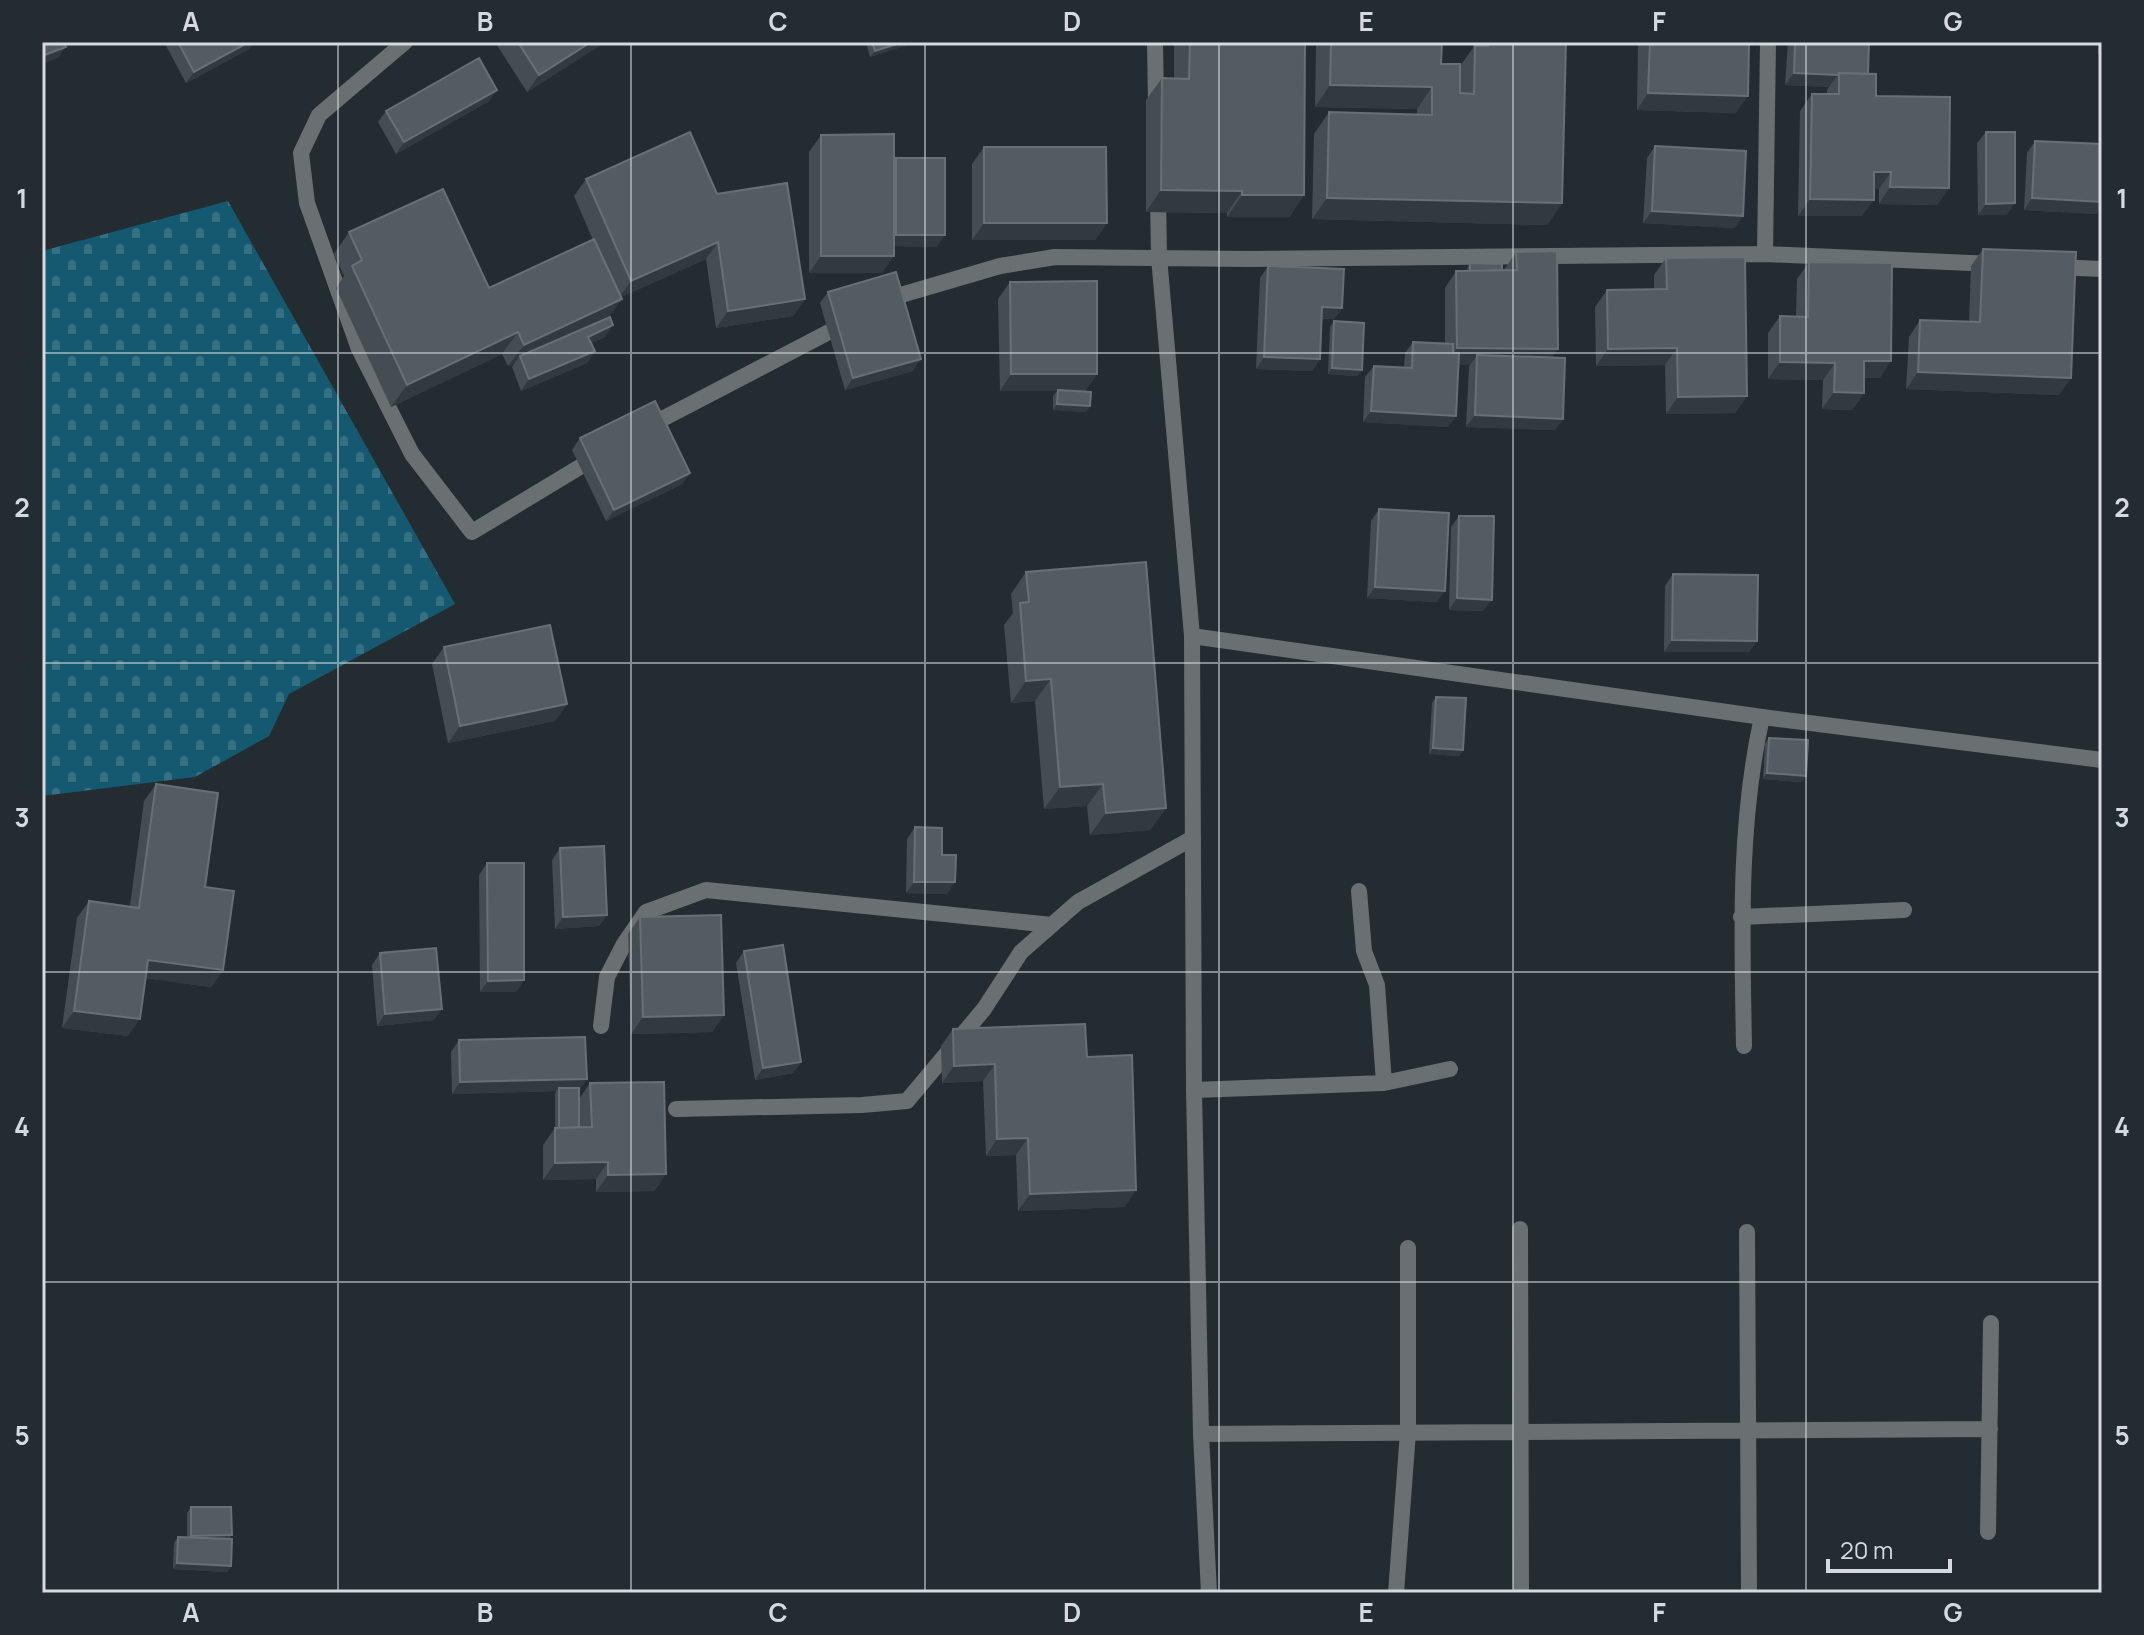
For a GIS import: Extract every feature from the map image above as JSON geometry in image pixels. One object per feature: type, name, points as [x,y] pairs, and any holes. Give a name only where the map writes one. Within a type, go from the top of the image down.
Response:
[{"type":"street","points":[[405,42],[319,115],[301,153],[307,203],[359,349],[412,454],[472,532],[658,420],[901,295],[1000,266],[1055,257],[1251,259],[1765,254],[2010,265]]},
{"type":"street","points":[[1155,42],[1157,119]]},
{"type":"street","points":[[1765,254],[1768,42]]},
{"type":"street","points":[[1158,180],[1159,257],[1192,636],[1194,1090],[1201,1434],[1209,1593]]},
{"type":"street","points":[[2041,266],[2102,269]]},
{"type":"street","points":[[1192,636],[1762,717],[2102,760]]},
{"type":"street","points":[[1744,1046],[1741,917],[1751,763],[1762,717]]},
{"type":"street","points":[[676,1109],[862,1105],[907,1101],[984,1009],[1021,952],[1078,902],[1193,838]]},
{"type":"street","points":[[601,1026],[607,977],[624,944],[646,912],[706,890],[1052,925]]},
{"type":"street","points":[[1359,891],[1364,951],[1377,985],[1384,1083]]},
{"type":"street","points":[[1741,917],[1904,910]]},
{"type":"street","points":[[1194,1090],[1384,1083],[1450,1069]]},
{"type":"street","points":[[1520,1229],[1521,1593]]},
{"type":"street","points":[[1747,1232],[1749,1593]]},
{"type":"street","points":[[1396,1593],[1408,1432],[1408,1248]]},
{"type":"street","points":[[1988,1532],[1991,1323]]},
{"type":"street","points":[[1201,1434],[1990,1429]]},
{"type":"green space","points":[[228,201],[455,604],[289,694],[269,736],[195,777],[42,796],[42,251]]},
{"type":"building","points":[[42,42],[64,42],[66,47],[42,56]]},
{"type":"building","points":[[178,42],[249,42],[194,72]]},
{"type":"building","points":[[518,42],[591,42],[539,75]]},
{"type":"building","points":[[872,42],[903,42],[875,51]]},
{"type":"building","points":[[1190,42],[1305,43],[1304,195],[1161,190],[1162,78],[1189,79]]},
{"type":"building","points":[[1331,42],[1442,42],[1441,64],[1460,64],[1460,93],[1474,94],[1475,46],[1488,46],[1488,42],[1566,42],[1562,203],[1327,198],[1329,112],[1432,115],[1432,87],[1330,85]]},
{"type":"building","points":[[1650,42],[1749,42],[1748,96],[1648,93]]},
{"type":"building","points":[[1795,42],[1869,42],[1868,74],[1794,73]]},
{"type":"building","points":[[479,58],[497,90],[404,142],[386,111]]},
{"type":"building","points":[[1839,73],[1876,74],[1876,96],[1950,97],[1949,188],[1890,187],[1891,172],[1874,172],[1874,200],[1810,199],[1812,94],[1839,94]]},
{"type":"building","points":[[690,132],[717,194],[787,183],[805,299],[728,311],[718,242],[631,281],[586,179]]},
{"type":"building","points":[[1986,132],[2015,132],[2015,203],[1986,204]]},
{"type":"building","points":[[894,134],[894,256],[821,256],[821,135]]},
{"type":"building","points":[[2035,141],[2102,144],[2102,202],[2032,198]]},
{"type":"building","points":[[1655,146],[1746,151],[1743,216],[1652,211]]},
{"type":"building","points":[[984,147],[1106,147],[1107,223],[984,223]]},
{"type":"building","points":[[896,158],[945,158],[945,235],[896,235]]},
{"type":"building","points":[[443,189],[489,288],[594,239],[622,299],[524,345],[518,332],[407,385],[352,266],[362,260],[349,232]]},
{"type":"building","points":[[1983,249],[2076,252],[2071,378],[1918,372],[1920,320],[1980,322]]},
{"type":"building","points":[[1557,251],[1558,349],[1457,348],[1456,271],[1517,270],[1516,252]]},
{"type":"building","points":[[1745,257],[1747,396],[1678,397],[1677,348],[1608,349],[1607,290],[1667,289],[1666,258]]},
{"type":"building","points":[[1809,262],[1892,263],[1891,361],[1864,361],[1864,393],[1834,392],[1835,363],[1780,362],[1780,316],[1808,317]]},
{"type":"building","points":[[1470,263],[1502,264],[1502,270],[1470,271]]},
{"type":"building","points":[[1268,266],[1344,269],[1342,308],[1322,307],[1320,359],[1264,357]]},
{"type":"building","points":[[896,272],[921,359],[853,378],[828,292]]},
{"type":"building","points":[[1097,281],[1097,374],[1011,374],[1010,282]]},
{"type":"building","points":[[610,317],[613,325],[588,337],[595,351],[529,379],[520,356]]},
{"type":"building","points":[[1334,321],[1364,323],[1362,370],[1332,368]]},
{"type":"building","points":[[1413,342],[1453,344],[1453,353],[1459,353],[1456,416],[1371,411],[1374,366],[1412,368]]},
{"type":"building","points":[[1477,355],[1565,358],[1563,419],[1475,415]]},
{"type":"building","points":[[1058,390],[1091,392],[1090,406],[1057,404]]},
{"type":"building","points":[[655,401],[690,473],[614,510],[580,438]]},
{"type":"building","points":[[1379,509],[1449,513],[1445,591],[1375,587]]},
{"type":"building","points":[[1459,516],[1494,516],[1492,600],[1457,598]]},
{"type":"building","points":[[1146,562],[1166,808],[1106,813],[1103,784],[1060,787],[1051,679],[1026,681],[1020,603],[1029,602],[1026,572]]},
{"type":"building","points":[[1673,574],[1758,575],[1757,641],[1672,640]]},
{"type":"building","points":[[550,625],[567,704],[460,726],[444,647]]},
{"type":"building","points":[[1436,697],[1466,698],[1463,750],[1433,748]]},
{"type":"building","points":[[1769,738],[1808,740],[1806,776],[1767,773]]},
{"type":"building","points":[[156,784],[218,793],[205,887],[234,891],[223,970],[148,960],[140,1019],[74,1011],[89,901],[139,908]]},
{"type":"building","points":[[915,827],[942,828],[942,855],[956,855],[955,882],[914,882]]},
{"type":"building","points":[[604,846],[607,915],[563,917],[560,848]]},
{"type":"building","points":[[487,863],[524,863],[524,980],[488,981]]},
{"type":"building","points":[[721,915],[724,1015],[643,1017],[640,917]]},
{"type":"building","points":[[783,945],[801,1062],[763,1068],[744,951]]},
{"type":"building","points":[[436,948],[442,1009],[385,1014],[380,953]]},
{"type":"building","points":[[1085,1024],[1087,1057],[1132,1055],[1136,1190],[1030,1194],[1028,1138],[997,1139],[995,1064],[954,1066],[953,1029]]},
{"type":"building","points":[[585,1037],[587,1079],[460,1082],[459,1040]]},
{"type":"building","points":[[664,1082],[666,1174],[608,1175],[608,1162],[555,1163],[555,1128],[592,1127],[590,1083]]},
{"type":"building","points":[[559,1088],[579,1088],[579,1127],[559,1128]]},
{"type":"building","points":[[191,1507],[231,1507],[232,1535],[191,1536]]},
{"type":"building","points":[[178,1537],[232,1539],[231,1566],[177,1563]]}]
